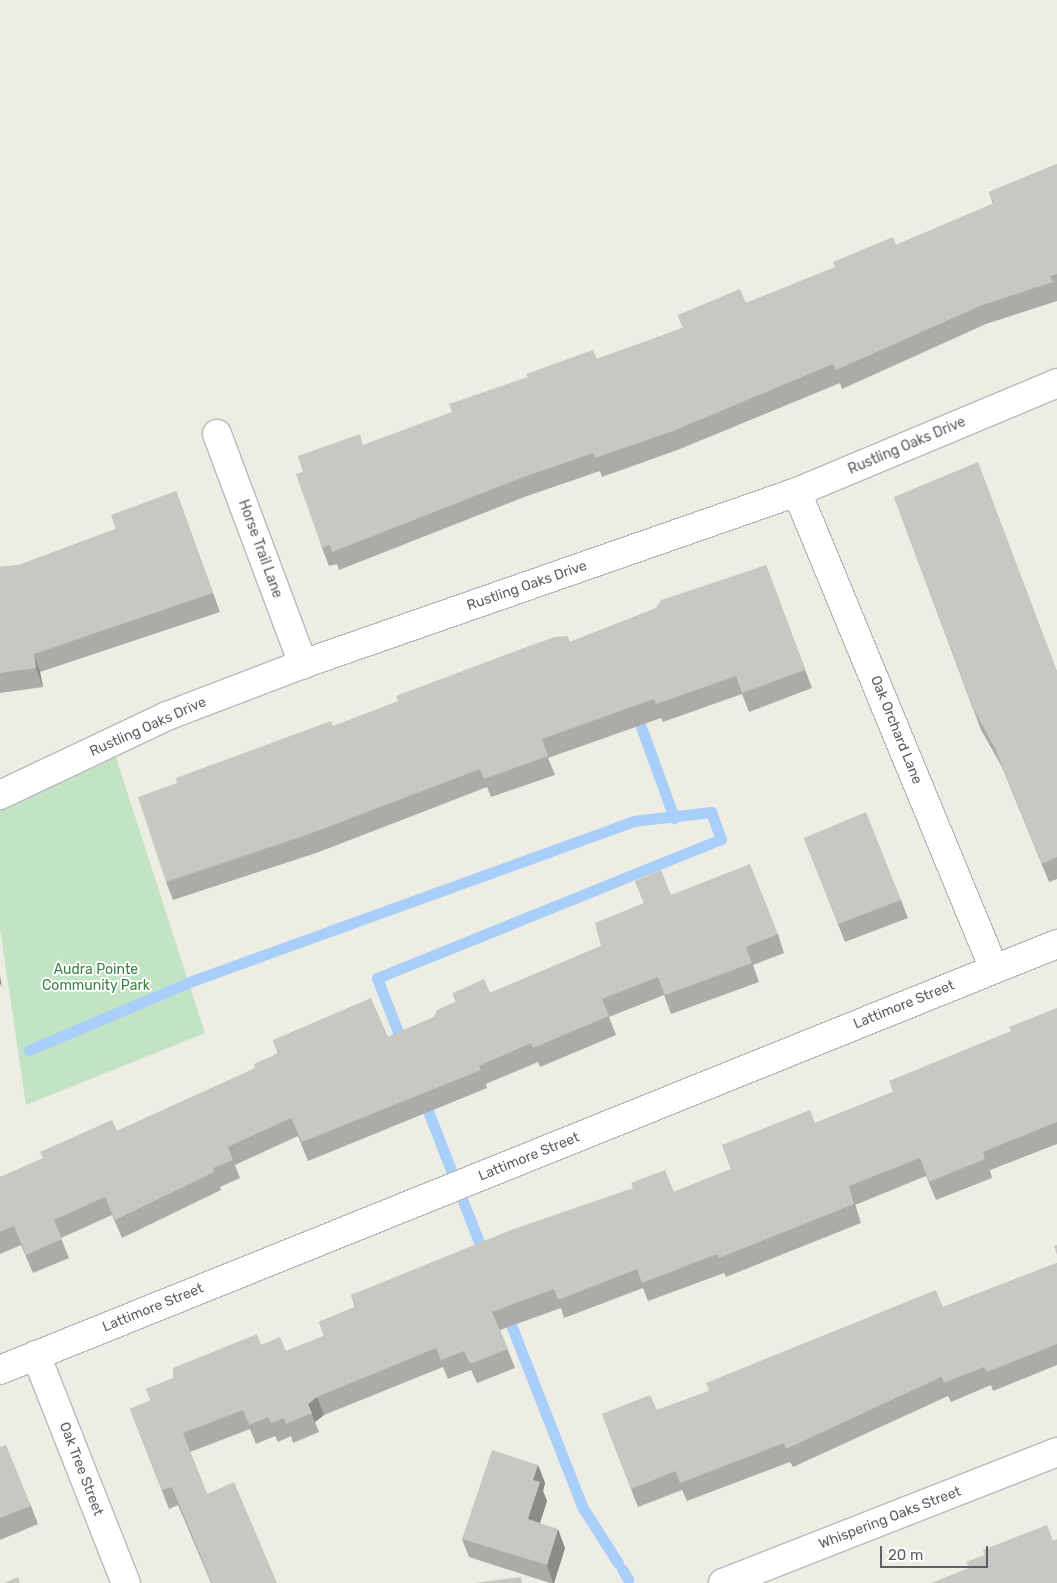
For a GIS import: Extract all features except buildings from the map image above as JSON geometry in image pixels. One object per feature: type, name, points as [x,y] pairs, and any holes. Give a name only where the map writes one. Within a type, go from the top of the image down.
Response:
[{"type":"street","name":"Rustling Oaks Drive","points":[[0,795],[135,730],[303,664],[797,492],[1057,382]]},
{"type":"street","name":"Horse Trail Lane","points":[[217,434],[303,664]]},
{"type":"street","name":"Oak Orchard Lane","points":[[797,492],[994,969]]},
{"type":"street","name":"Lattimore Street","points":[[0,1370],[1057,944]]},
{"type":"street","name":"Oak Tree Street","points":[[36,1355],[126,1583]]},
{"type":"street","name":"Whispering Oaks Street","points":[[723,1583],[1057,1452]]},
{"type":"green space","name":"Audra Pointe Community Park","points":[[111,742],[205,1033],[26,1105],[0,929],[0,795]]},
{"type":"waterway","points":[[635,710],[674,818]]},
{"type":"waterway","points":[[29,1050],[192,981],[633,821],[711,812],[721,839],[377,978],[403,1045]]},
{"type":"waterway","points":[[423,1098],[484,1255]]},
{"type":"waterway","points":[[506,1312],[583,1508],[618,1563]]},
{"type":"waterway","points":[[622,1569],[628,1579]]}]
